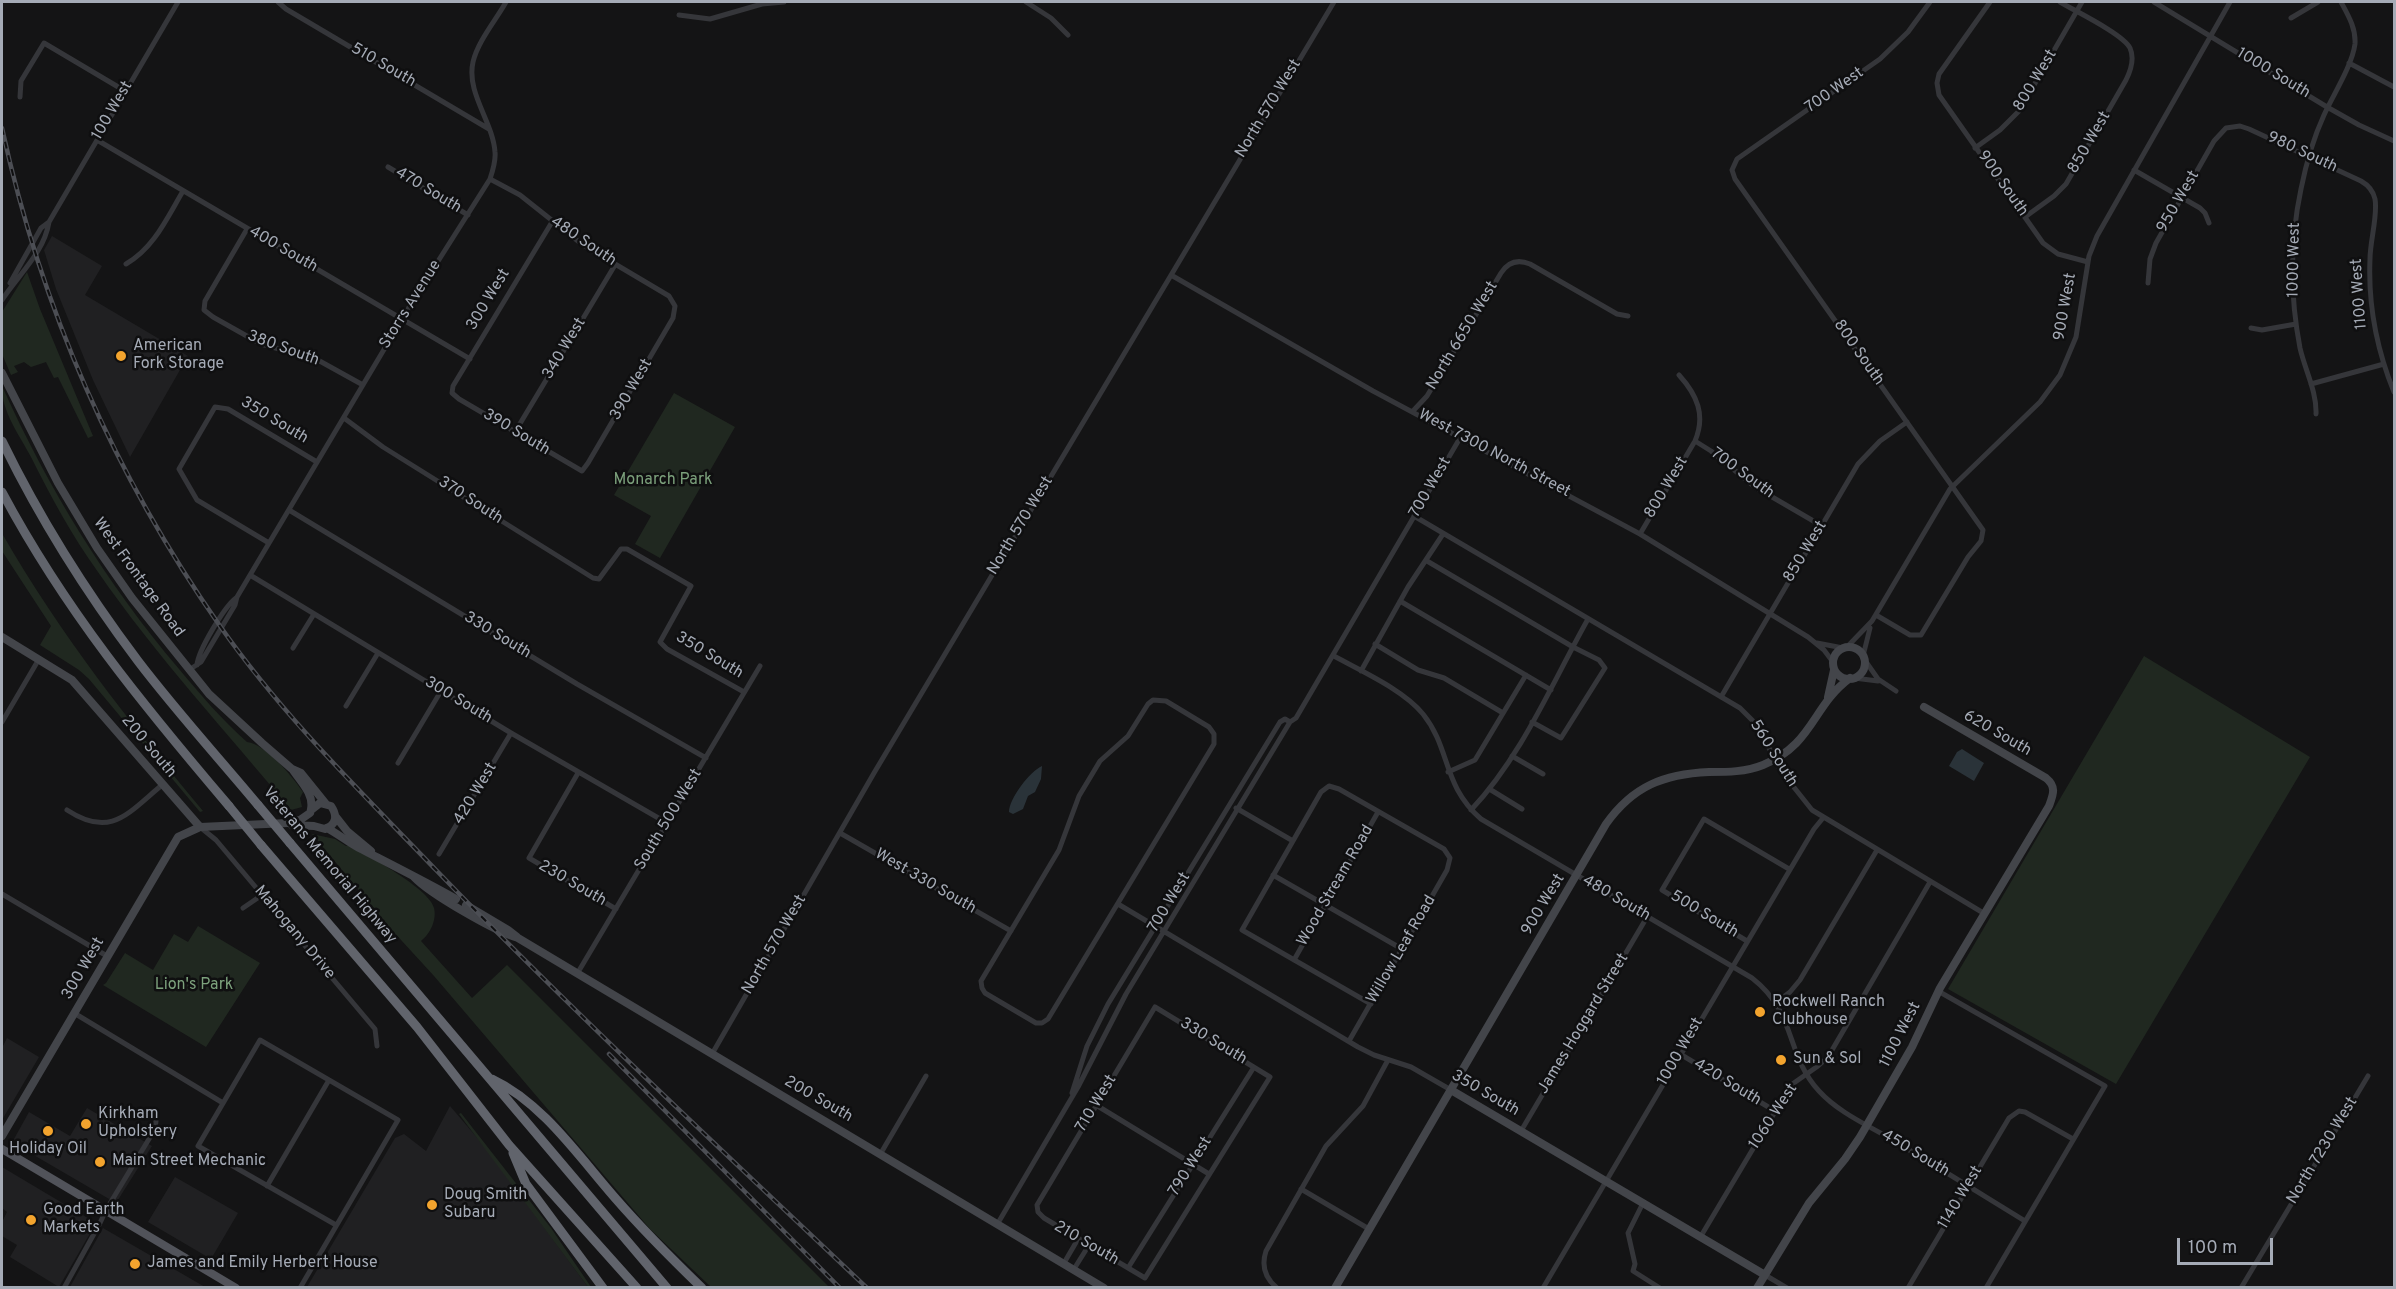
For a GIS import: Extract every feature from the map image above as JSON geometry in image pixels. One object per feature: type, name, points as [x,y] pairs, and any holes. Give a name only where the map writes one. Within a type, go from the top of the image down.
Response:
[{"type":"highway","name":"Veterans Memorial Highway","points":[[2,441],[37,508],[96,603],[154,681],[667,1287]]},
{"type":"highway","points":[[2,492],[47,570],[91,637],[134,693],[417,1028],[509,1145],[637,1287]]},
{"type":"highway","points":[[489,1078],[509,1087],[553,1127],[639,1225],[702,1287]]},
{"type":"highway","points":[[509,1145],[526,1184],[603,1287]]},
{"type":"main road","points":[[2,1149],[236,1287]]},
{"type":"street","name":"100 West","points":[[2,300],[26,268],[47,233],[49,222],[178,2]]},
{"type":"street","name":"510 South","points":[[278,2],[286,9],[489,129]]},
{"type":"street","name":"Storrs Avenue","points":[[188,670],[201,662],[235,605],[237,597],[402,319],[490,179],[495,154],[489,129],[474,89],[471,76],[472,64],[475,54],[506,2]]},
{"type":"street","points":[[680,15],[710,19],[762,3],[784,2]]},
{"type":"street","points":[[1026,2],[1037,4],[1068,35]]},
{"type":"street","name":"North 570 West","points":[[712,1054],[840,833],[1334,2]]},
{"type":"street","name":"700 West","points":[[1732,170],[1737,159],[1880,59],[1908,32],[1930,2]]},
{"type":"street","name":"900 South","points":[[1990,2],[1970,33],[1941,69],[1937,83],[1941,99],[2043,243],[2051,250],[2088,262]]},
{"type":"street","points":[[2060,2],[2076,12]]},
{"type":"street","name":"800 West","points":[[1975,147],[2000,130],[2019,111],[2082,2]]},
{"type":"street","name":"1000 South","points":[[2154,2],[2327,107],[2394,141]]},
{"type":"street","name":"900 West","points":[[1845,647],[1872,621],[1939,504],[1953,486],[2040,402],[2060,375],[2076,337],[2088,262],[2097,236],[2230,2]]},
{"type":"street","points":[[2291,18],[2318,2]]},
{"type":"street","name":"1000 West","points":[[2316,414],[2296,324],[2293,284],[2294,234],[2309,156],[2327,107],[2353,52],[2355,35],[2341,2]]},
{"type":"street","name":"850 West","points":[[2025,217],[2055,196],[2071,177],[2130,72],[2132,54],[2124,40],[2076,12]]},
{"type":"street","points":[[20,97],[21,81],[44,43],[125,91]]},
{"type":"street","points":[[2349,63],[2394,87]]},
{"type":"street","name":"980 South","points":[[2226,128],[2245,127],[2361,181],[2373,192]]},
{"type":"street","name":"950 West","points":[[2148,283],[2152,252],[2214,141],[2226,128]]},
{"type":"street","name":"400 South","points":[[97,140],[470,359]]},
{"type":"street","name":"470 South","points":[[388,167],[468,215]]},
{"type":"street","name":"800 South","points":[[1732,170],[1735,179],[1981,525],[1983,536],[1925,630],[1919,636],[1910,635],[1876,615]]},
{"type":"street","points":[[2134,170],[2203,210],[2208,223]]},
{"type":"street","name":"480 South","points":[[490,179],[520,195],[572,238],[669,296],[675,306]]},
{"type":"street","points":[[126,264],[140,256],[148,247],[183,191]]},
{"type":"street","name":"1100 West","points":[[2373,192],[2376,202],[2370,244],[2370,287],[2375,327],[2394,392]]},
{"type":"street","name":"300 West","points":[[452,393],[453,386],[552,222]]},
{"type":"street","name":"380 South","points":[[247,229],[205,301],[204,310],[253,341],[316,359],[363,386]]},
{"type":"street","name":"North 6650 West","points":[[1413,411],[1431,389],[1503,269],[1513,262],[1522,261],[1530,264],[1617,314],[1628,316]]},
{"type":"street","name":"340 West","points":[[515,432],[615,265]]},
{"type":"street","name":"West 7300 North Street","points":[[1171,274],[1373,391],[1640,534],[1813,641],[1824,650],[1833,666]]},
{"type":"street","name":"390 West","points":[[582,471],[673,318],[675,306]]},
{"type":"street","points":[[2251,328],[2258,330],[2296,324]]},
{"type":"street","points":[[2311,384],[2384,364]]},
{"type":"street","name":"West Frontage Road","points":[[2,373],[46,463],[86,530],[132,598],[188,670],[230,716],[307,779],[326,804]]},
{"type":"street","name":"700 South","points":[[1678,375],[1690,389],[1699,408],[1701,423],[1695,441],[1755,487],[1822,526]]},
{"type":"street","name":"390 South","points":[[452,393],[582,471]]},
{"type":"street","name":"350 South","points":[[269,543],[198,500],[179,469],[215,407],[228,409],[317,462]]},
{"type":"street","name":"370 South","points":[[344,418],[383,447],[594,578],[599,579],[621,549],[627,549],[691,586],[660,642]]},
{"type":"street","name":"850 West","points":[[1721,697],[1863,458],[1880,441],[1907,422]]},
{"type":"street","name":"700 West","points":[[998,1223],[1069,1102],[1126,994],[1165,933],[1290,722],[1296,718],[1334,656],[1460,438]]},
{"type":"street","name":"800 West","points":[[1640,534],[1695,441]]},
{"type":"street","name":"330 South","points":[[289,510],[577,684],[706,758]]},
{"type":"street","name":"560 South","points":[[1414,516],[1745,711],[1753,720],[1774,759],[1806,804],[1823,818],[1985,914]]},
{"type":"street","points":[[1361,671],[1400,601],[1443,534]]},
{"type":"street","points":[[1427,561],[1599,660],[1605,668],[1561,738],[1532,722]]},
{"type":"street","name":"300 South","points":[[250,575],[578,773],[667,823]]},
{"type":"street","points":[[1400,601],[1551,690]]},
{"type":"street","points":[[294,648],[314,614]]},
{"type":"street","points":[[1471,810],[1491,790],[1512,756],[1551,690],[1588,619]]},
{"type":"street","name":"900 West","points":[[1864,658],[1872,621]]},
{"type":"street","name":"200 South","points":[[2,637],[65,674],[78,685],[200,827]]},
{"type":"street","name":"West 7300 North Street","points":[[1813,641],[1828,646],[1845,647]]},
{"type":"street","name":"350 South","points":[[660,642],[668,649],[744,692]]},
{"type":"street","points":[[1375,644],[1418,670],[1444,678],[1503,713]]},
{"type":"street","points":[[1882,682],[1839,675],[1833,666],[1835,655],[1845,647],[1855,648],[1864,658],[1870,670],[1896,691]]},
{"type":"street","points":[[346,706],[378,653]]},
{"type":"street","name":"480 South","points":[[1334,656],[1402,695],[1423,714],[1432,727],[1460,796],[1471,810],[1512,838],[1759,983],[1777,1002],[1786,1019],[1806,1074],[1830,1101],[1867,1125]]},
{"type":"street","points":[[1852,678],[1862,670],[1864,658]]},
{"type":"street","points":[[2,722],[39,659]]},
{"type":"street","name":"South 500 West","points":[[577,974],[760,666]]},
{"type":"street","name":"900 West","points":[[1826,703],[1833,666]]},
{"type":"street","points":[[1449,772],[1475,759],[1526,675]]},
{"type":"street","name":"900 West","points":[[1335,1287],[1612,816],[1624,802],[1644,788],[1674,775],[1745,770],[1786,753],[1805,735],[1826,703],[1852,678]]},
{"type":"street","points":[[398,763],[441,691]]},
{"type":"street","points":[[1160,699],[1209,727],[1214,734],[1215,741],[1118,904],[1048,1019],[1042,1023],[1033,1022],[988,995],[982,988],[983,978],[1063,843],[1075,803],[1100,761],[1128,736],[1148,704],[1160,699]]},
{"type":"street","name":"620 South","points":[[1924,707],[2046,778],[2053,787]]},
{"type":"street","name":"700 West","points":[[1069,1102],[1081,1063],[1099,1021],[1280,722],[1285,719],[1290,722]]},
{"type":"street","name":"420 West","points":[[440,854],[512,733]]},
{"type":"street","points":[[1512,756],[1543,774]]},
{"type":"street","name":"West Frontage Road","points":[[292,769],[309,793],[312,801],[311,811]]},
{"type":"street","name":"230 South","points":[[578,773],[529,858],[616,909]]},
{"type":"street","points":[[67,810],[86,821],[108,823],[123,817],[162,785]]},
{"type":"street","points":[[1371,1004],[1242,930],[1321,792],[1327,787],[1335,787],[1378,812]]},
{"type":"street","name":"1100 West","points":[[1757,1287],[1809,1203],[1845,1159],[1867,1125],[1912,1047],[1938,991],[2049,806],[2054,793],[2053,787]]},
{"type":"street","points":[[1491,790],[1522,809]]},
{"type":"street","points":[[200,827],[288,823],[300,820],[320,803],[331,806],[336,817],[327,828],[319,829],[310,821],[311,811]]},
{"type":"street","points":[[1230,804],[1293,841]]},
{"type":"street","name":"Willow Leaf Road","points":[[1349,1041],[1448,870],[1450,857],[1444,849],[1378,812]]},
{"type":"street","name":"Wood Stream Road","points":[[1294,960],[1378,812]]},
{"type":"street","name":"200 South","points":[[336,817],[346,831],[375,854]]},
{"type":"street","name":"1000 West","points":[[1543,1287],[1789,869],[1823,818]]},
{"type":"street","name":"500 South","points":[[1747,941],[1662,890],[1704,819],[1789,869]]},
{"type":"street","points":[[288,823],[294,826],[314,826]]},
{"type":"street","name":"300 West","points":[[2,1136],[178,837],[200,827]]},
{"type":"street","name":"Mahogany Drive","points":[[200,827],[216,840],[375,1029],[377,1046]]},
{"type":"street","name":"200 South","points":[[327,828],[414,877],[422,885],[505,935],[517,938],[1104,1287]]},
{"type":"street","name":"West 330 South","points":[[840,833],[1011,931]]},
{"type":"street","points":[[1777,1002],[1800,980],[1877,850]]},
{"type":"street","points":[[1274,875],[1402,949]]},
{"type":"street","name":"1060 West","points":[[1701,1236],[1791,1085],[1828,1057],[1930,882]]},
{"type":"street","points":[[2,894],[107,956]]},
{"type":"street","points":[[243,908],[262,895]]},
{"type":"street","name":"350 South","points":[[1118,904],[1349,1041],[1388,1060],[1419,1071],[1451,1089],[1787,1287]]},
{"type":"street","name":"James Hoggard Street","points":[[1521,1131],[1647,917]]},
{"type":"street","points":[[1938,991],[2105,1086],[1986,1287]]},
{"type":"street","name":"330 South","points":[[1155,1007],[1270,1077]]},
{"type":"street","name":"710 West","points":[[1038,1202],[1155,1007]]},
{"type":"street","points":[[74,1013],[223,1103]]},
{"type":"street","points":[[300,1287],[336,1226],[398,1120],[260,1040],[198,1146],[336,1226]]},
{"type":"street","name":"420 South","points":[[1680,1054],[1775,1111]]},
{"type":"street","points":[[1278,1287],[1266,1275],[1265,1256],[1329,1140],[1363,1106],[1388,1060]]},
{"type":"street","name":"790 West","points":[[1128,1268],[1254,1067]]},
{"type":"street","points":[[881,1153],[926,1076]]},
{"type":"street","name":"North 7230 West","points":[[2241,1287],[2368,1076]]},
{"type":"street","name":"790 West","points":[[1145,1278],[1270,1077]]},
{"type":"street","points":[[267,1186],[329,1080]]},
{"type":"street","points":[[1096,1106],[1209,1174]]},
{"type":"street","name":"1140 West","points":[[1908,1287],[2009,1118],[2019,1111],[2025,1112],[2073,1139]]},
{"type":"street","points":[[64,1287],[106,1210],[155,1129],[156,1120]]},
{"type":"street","name":"450 South","points":[[1867,1125],[2025,1221]]},
{"type":"street","points":[[1301,1189],[1369,1229]]},
{"type":"street","name":"210 South","points":[[1038,1202],[1041,1217],[1145,1278]]},
{"type":"street","points":[[1643,1203],[1628,1230],[1635,1264],[1633,1271],[1660,1287]]},
{"type":"street","points":[[1064,1263],[1078,1239]]},
{"type":"street","points":[[1074,1269],[1089,1245]]},
{"type":"shaded area","points":[[52,236],[102,266],[85,295],[188,356],[130,457],[93,380],[56,289],[44,250]]},
{"type":"shaded area","points":[[1962,749],[1984,763],[1974,781],[1949,766],[1957,752]]},
{"type":"shaded area","points":[[1042,766],[1041,779],[1035,792],[1028,796],[1023,809],[1013,814],[1009,812],[1012,800],[1021,786],[1032,773]]},
{"type":"shaded area","points":[[7,1038],[39,1057],[2,1120],[2,1048]]},
{"type":"shaded area","points":[[450,1106],[485,1147],[588,1287],[307,1287],[395,1138],[404,1134],[426,1151]]},
{"type":"shaded area","points":[[87,1108],[152,1146],[116,1203],[20,1147],[14,1139],[29,1112],[70,1136]]},
{"type":"shaded area","points":[[2,1167],[96,1223],[59,1287],[10,1257],[17,1245],[2,1236],[2,1222],[7,1212],[2,1208]]},
{"type":"shaded area","points":[[175,1177],[238,1213],[211,1259],[148,1222]]},
{"type":"shaded area","points":[[103,1228],[205,1287],[70,1287]]},
{"type":"green space","points":[[27,272],[93,436],[88,438],[58,377],[54,378],[46,362],[31,367],[24,362],[14,366],[18,372],[11,375],[2,354],[2,312]]},
{"type":"green space","points":[[2,386],[59,498],[80,534],[127,603],[220,716],[247,742],[262,749],[285,770],[303,792],[300,798],[302,807],[291,810],[143,634],[120,603],[79,544],[46,487],[12,423],[5,405]]},
{"type":"green space","name":"Monarch Park","points":[[674,393],[735,427],[660,558],[635,544],[651,516],[614,495]]},
{"type":"green space","points":[[3,535],[72,643],[149,745],[203,811],[200,812],[89,679],[40,645],[51,626],[2,551]]},
{"type":"green space","points":[[2144,656],[2310,757],[2116,1084],[1948,989]]},
{"type":"green space","points":[[312,834],[335,839],[369,856],[410,882],[430,900],[435,913],[432,926],[421,941],[472,998],[507,965],[829,1287],[711,1287],[650,1229]]},
{"type":"green space","name":"Lion's Park","points":[[198,926],[260,963],[206,1047],[103,985],[125,953],[153,970],[174,934],[188,942]]},
{"type":"green space","points":[[461,1113],[551,1228],[591,1287],[588,1287],[459,1114]]},
{"type":"railway","points":[[2,128],[18,195],[38,260],[60,325],[86,388],[147,510],[182,569],[244,659],[323,752],[488,924],[867,1288]]},
{"type":"railway","points":[[609,1054],[840,1288]]},
{"type":"place","name":"American Fork Storage","points":[[121,356]]},
{"type":"place","name":"Rockwell Ranch Clubhouse","points":[[1760,1012]]},
{"type":"place","name":"Sun & Sol","points":[[1781,1060]]},
{"type":"place","name":"Kirkham Upholstery","points":[[86,1124]]},
{"type":"place","name":"Holiday Oil","points":[[48,1131]]},
{"type":"place","name":"Main Street Mechanic","points":[[100,1162]]},
{"type":"place","name":"Doug Smith Subaru","points":[[432,1205]]},
{"type":"place","name":"Good Earth Markets","points":[[31,1220]]},
{"type":"place","name":"James and Emily Herbert House","points":[[135,1264]]}]
